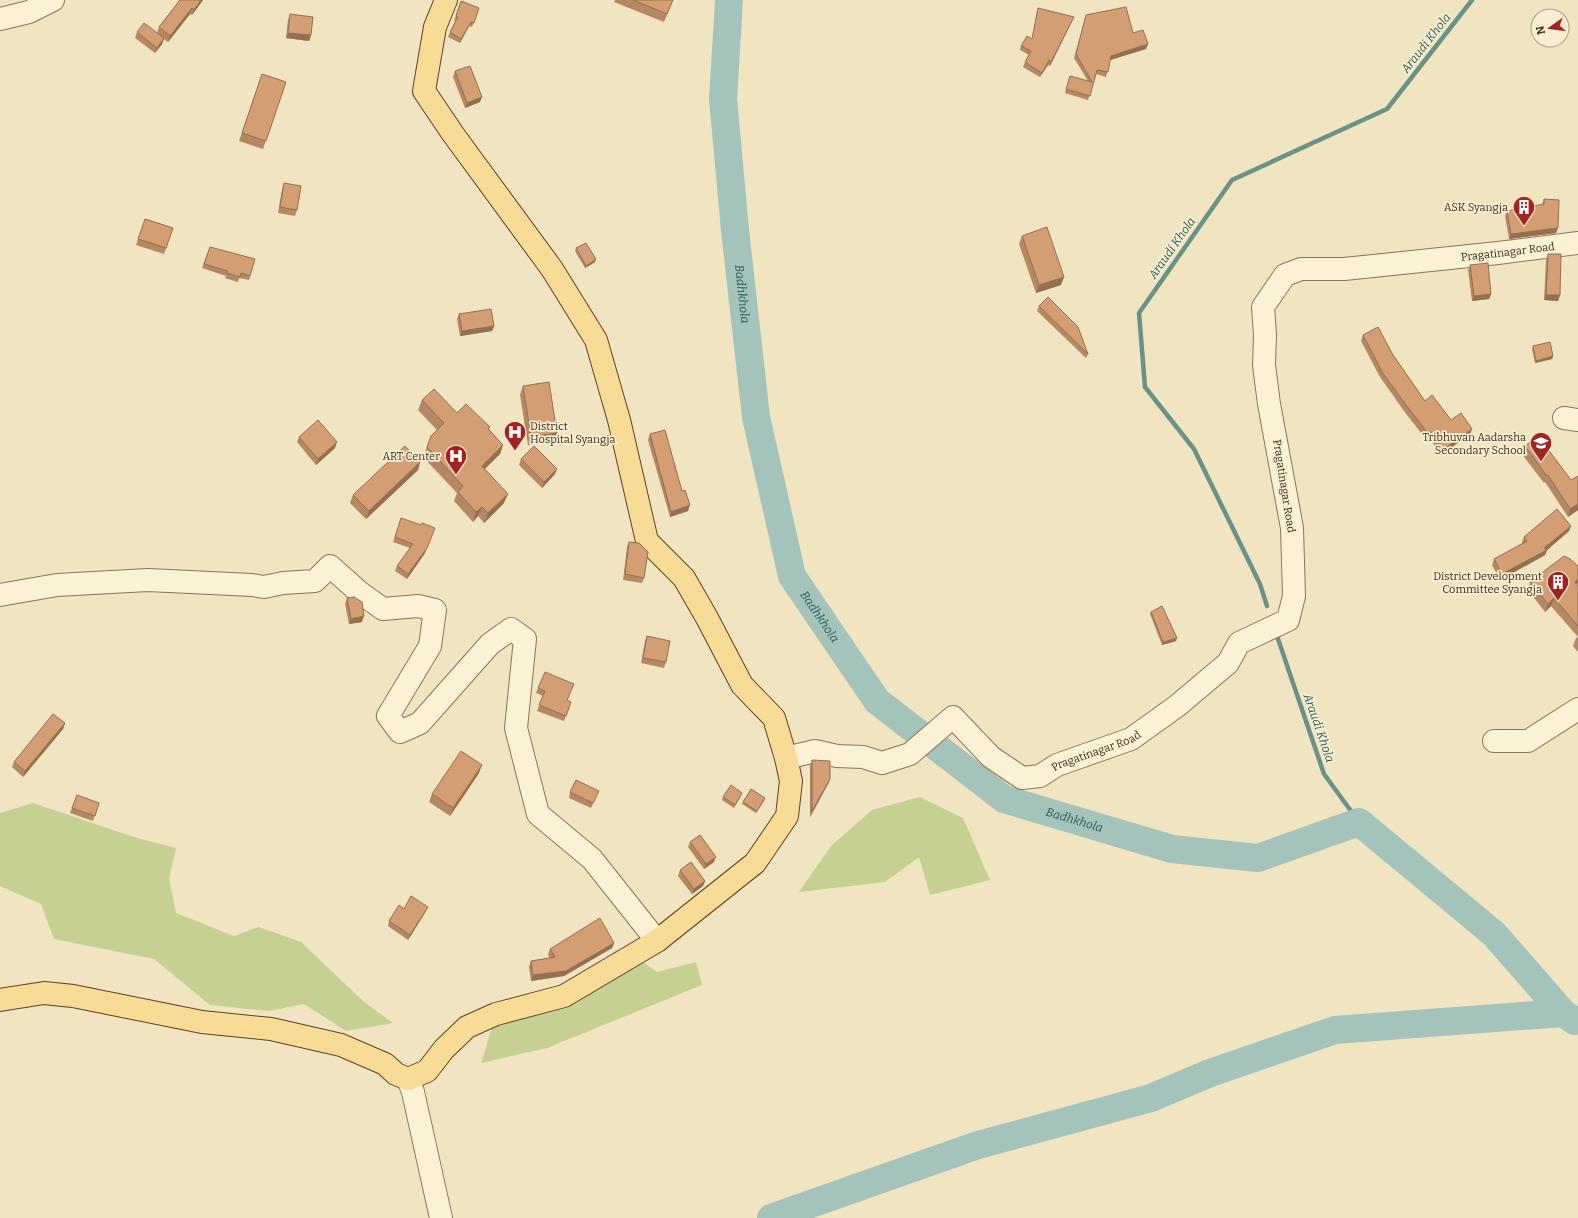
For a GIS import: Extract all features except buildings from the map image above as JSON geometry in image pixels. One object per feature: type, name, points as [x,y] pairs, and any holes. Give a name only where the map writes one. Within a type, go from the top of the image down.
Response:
[{"type":"main road","points":[[0,1000],[44,993],[73,996],[202,1022],[271,1029],[341,1045],[385,1064],[411,1086],[427,1071],[444,1049],[467,1027],[496,1014],[564,996],[657,941],[755,863],[787,816],[790,781],[786,758],[774,718],[742,685],[684,578],[647,541],[619,420],[596,340],[552,269],[452,134],[424,91],[435,27],[446,0]]},
{"type":"street","points":[[0,19],[29,12],[53,0]]},
{"type":"street","name":"Pragatinagar Road","points":[[786,758],[815,751],[837,756],[863,757],[882,763],[910,754],[954,717],[991,757],[1022,778],[1040,776],[1057,765],[1131,739],[1177,706],[1228,664],[1239,643],[1288,620],[1294,596],[1292,528],[1264,365],[1265,335],[1263,307],[1285,275],[1302,270],[1352,268],[1578,243]]},
{"type":"street","points":[[0,595],[57,585],[148,580],[264,587],[283,583],[315,581],[330,566],[359,592],[383,608],[418,606],[435,610],[430,646],[388,716],[400,732],[420,723],[490,644],[511,629],[524,639],[516,728],[538,814],[592,859],[657,941]]},
{"type":"street","points":[[1494,741],[1528,741],[1578,709]]},
{"type":"street","points":[[411,1086],[441,1218]]},
{"type":"green space","points":[[920,797],[963,818],[990,880],[930,895],[919,857],[885,882],[799,892],[831,846],[872,810]]},
{"type":"green space","points":[[33,803],[137,838],[176,848],[169,879],[176,913],[234,936],[259,927],[301,942],[364,1002],[393,1023],[346,1031],[304,1004],[269,1011],[210,1005],[154,959],[54,939],[41,904],[0,886],[0,813]]},
{"type":"green space","points":[[636,957],[657,972],[696,962],[702,985],[547,1048],[481,1063],[492,1027]]},
{"type":"waterway","name":"Badhkhola","points":[[729,0],[723,99],[735,230],[756,417],[792,576],[877,701],[1004,799],[1172,849],[1258,858],[1359,822],[1494,934],[1563,1013]]},
{"type":"waterway","name":"Araudi Khola","points":[[1267,606],[1260,584],[1194,449],[1145,387],[1139,313],[1232,180],[1387,109],[1472,0]]},
{"type":"waterway","name":"Araudi Khola","points":[[1276,633],[1324,774],[1359,822]]},
{"type":"waterway","points":[[771,1218],[978,1145],[1151,1098],[1210,1073],[1335,1030],[1563,1013],[1575,1021]]},
{"type":"place","name":"ASK Syangja","points":[[1524,226]]},
{"type":"place","name":"District Hospital Syangja","points":[[515,452]]},
{"type":"place","name":"Tribhuvan Aadarsha Secondary School","points":[[1541,462]]},
{"type":"place","name":"ART Center","points":[[456,476]]},
{"type":"place","name":"District Development Committee Syangja","points":[[1558,602]]}]
